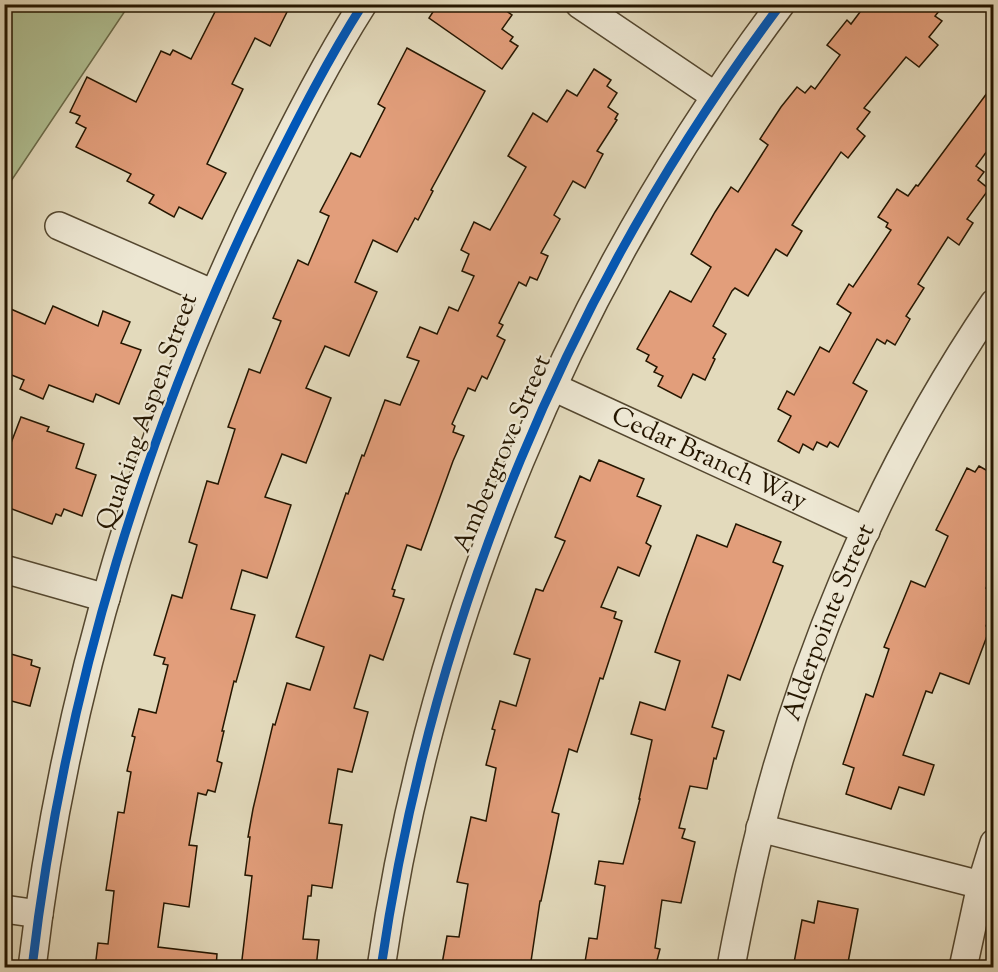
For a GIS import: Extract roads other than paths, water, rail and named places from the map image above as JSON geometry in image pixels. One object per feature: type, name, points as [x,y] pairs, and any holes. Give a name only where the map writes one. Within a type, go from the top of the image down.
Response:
[{"type":"street","name":"Quaking Aspen Street","points":[[32,968],[50,845],[74,721],[125,531],[167,411],[241,233],[298,120],[363,4]]},
{"type":"street","points":[[579,4],[715,96]]},
{"type":"street","name":"Ambergrove Street","points":[[381,968],[412,797],[439,691],[471,588],[508,486],[551,386],[603,282],[657,188],[715,96],[782,4]]},
{"type":"street","points":[[58,226],[214,294]]},
{"type":"street","name":"Alderpointe Street","points":[[731,968],[760,828],[798,699],[830,614],[866,531],[917,429],[993,303]]},
{"type":"street","name":"Cedar Branch Way","points":[[551,386],[866,531]]},
{"type":"street","points":[[4,569],[106,598]]},
{"type":"street","points":[[760,828],[981,885]]},
{"type":"street","points":[[963,968],[981,885],[993,843]]},
{"type":"street","points":[[4,909],[39,914]]}]
